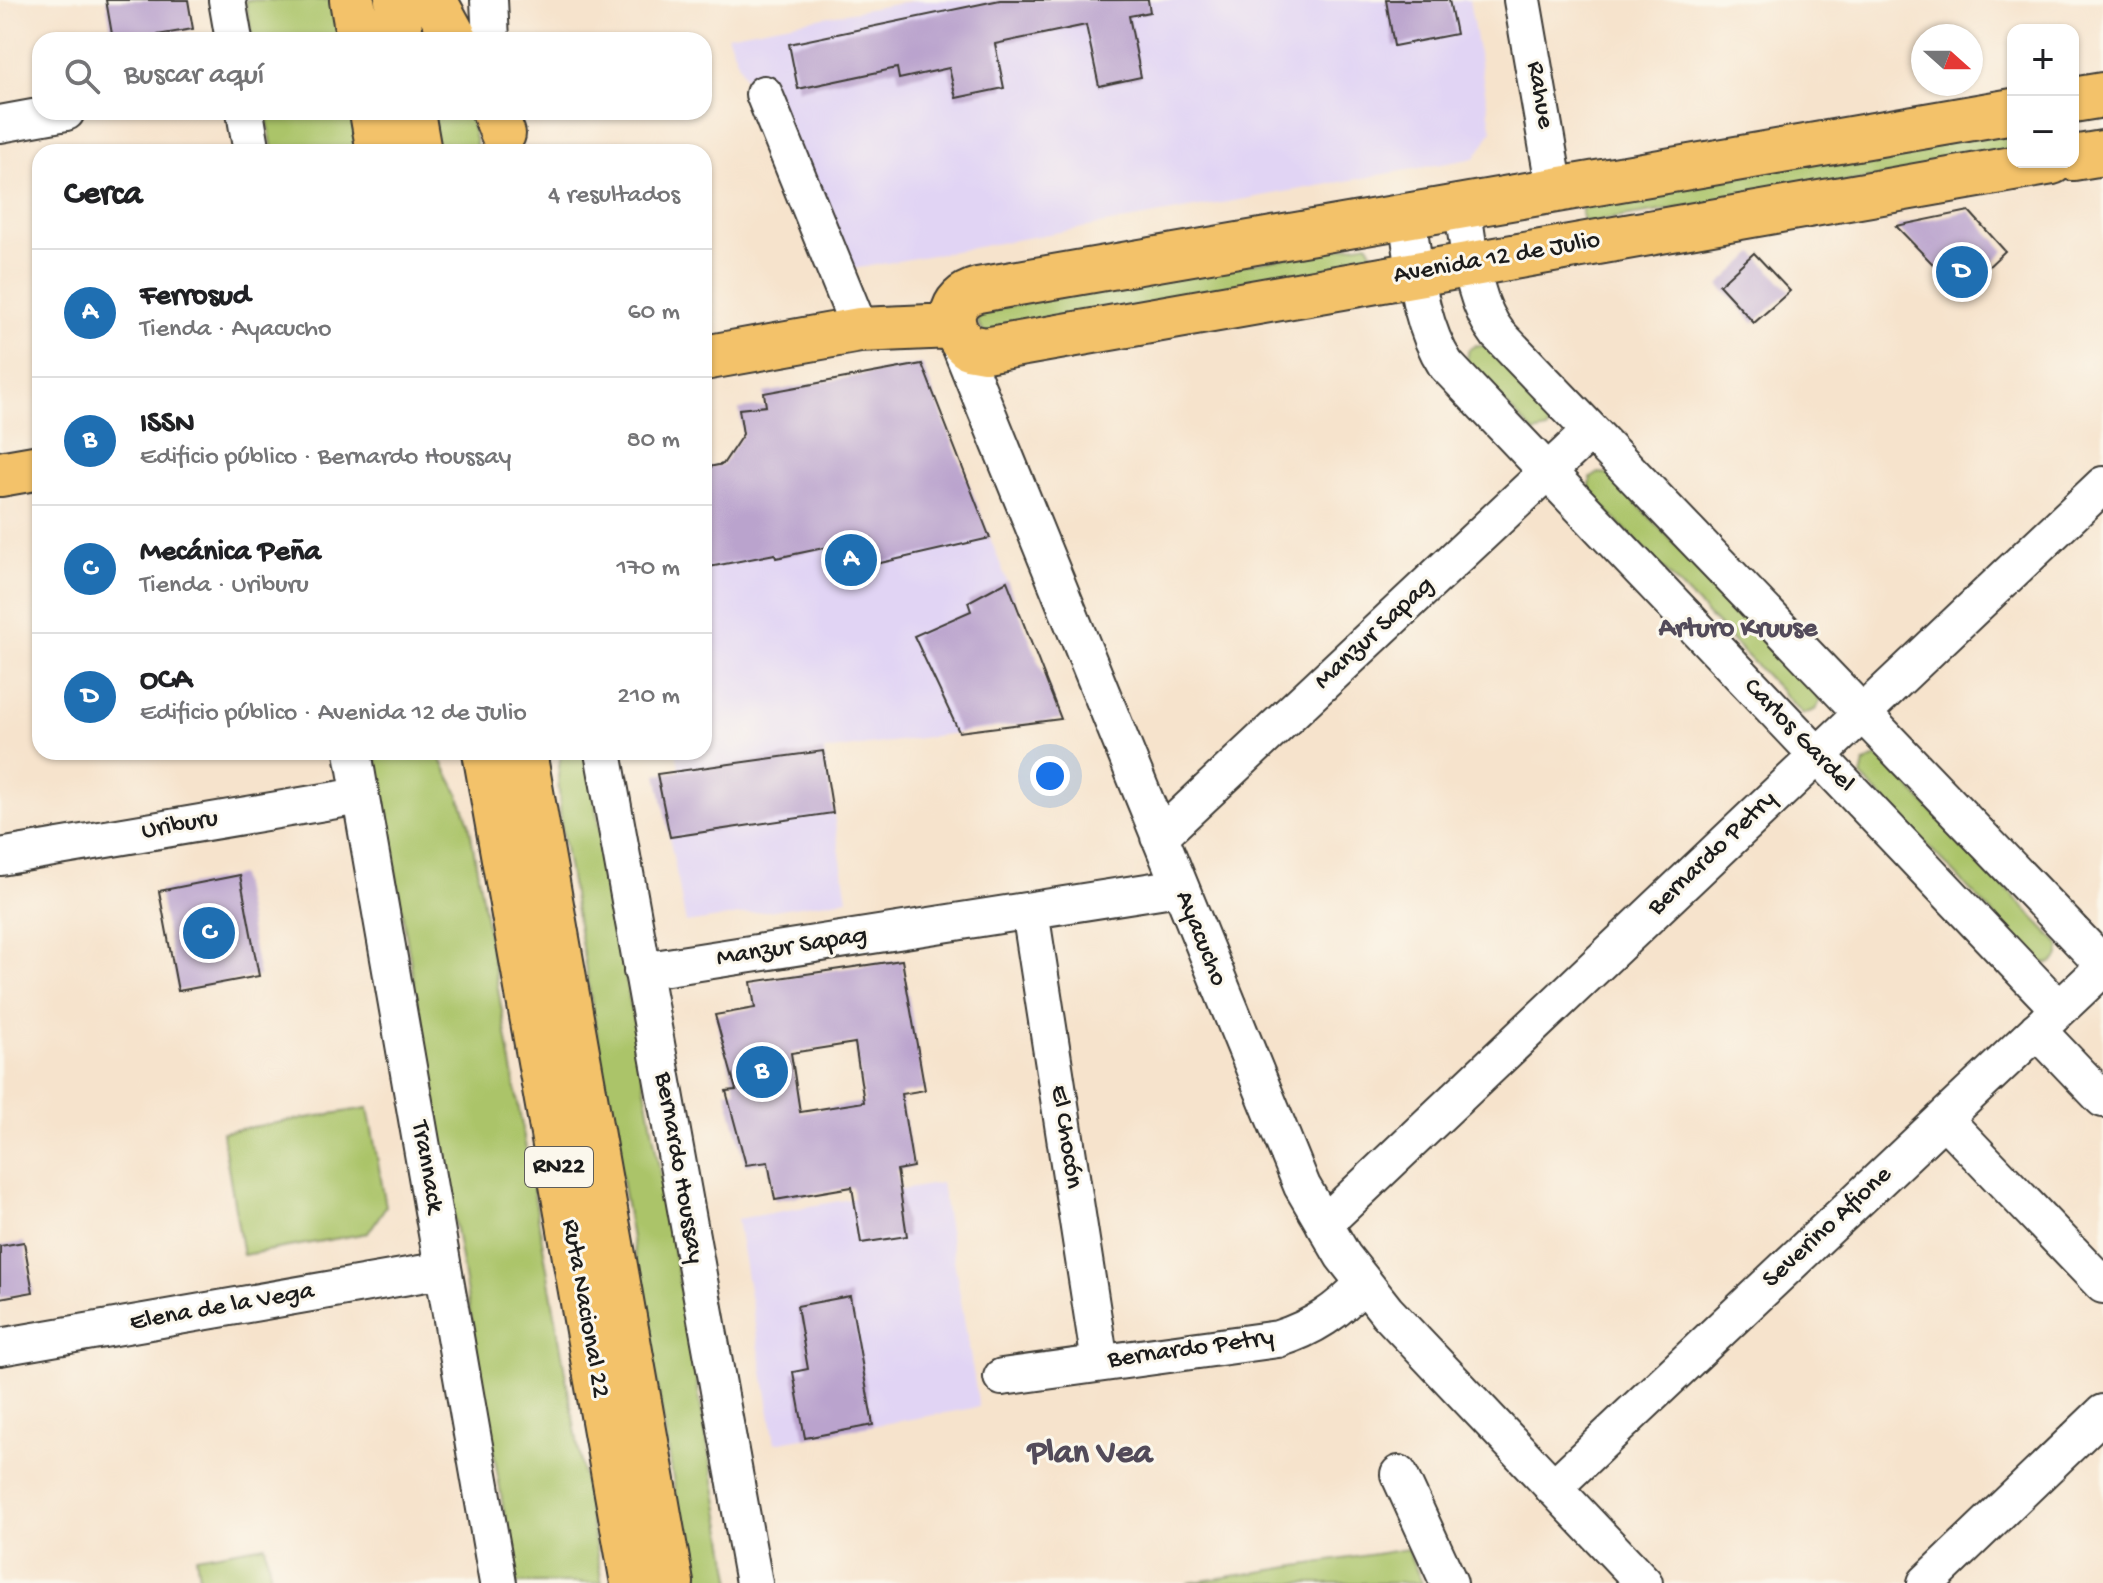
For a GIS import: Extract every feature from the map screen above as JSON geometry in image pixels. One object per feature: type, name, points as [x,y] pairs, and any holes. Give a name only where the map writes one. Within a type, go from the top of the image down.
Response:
[{"type":"main road","points":[[352,0],[358,32]]},
{"type":"main road","points":[[397,0],[400,32]]},
{"type":"main road","points":[[434,0],[452,32]]},
{"type":"main road","points":[[2079,99],[2103,95]]},
{"type":"main road","points":[[712,357],[860,330],[952,326],[952,316],[960,299],[978,290],[2007,112]]},
{"type":"main road","points":[[373,120],[378,144]]},
{"type":"main road","points":[[413,120],[418,144]]},
{"type":"main road","points":[[2079,157],[2103,153]]},
{"type":"main road","name":"Avenida 12 de Julio","points":[[952,326],[968,347],[985,350],[2018,168]]},
{"type":"main road","points":[[0,474],[32,468]]},
{"type":"main road","points":[[456,760],[512,900]]},
{"type":"main road","name":"Ruta Nacional 22","points":[[486,760],[633,1583]]},
{"type":"main road","name":"Ruta Nacional 22","points":[[525,760],[671,1583]]},
{"type":"main road","points":[[545,868],[549,760]]},
{"type":"street","points":[[227,0],[233,32]]},
{"type":"street","points":[[489,0],[491,32]]},
{"type":"street","name":"Rahue","points":[[1522,0],[1555,190]]},
{"type":"street","points":[[764,94],[860,330]]},
{"type":"street","points":[[0,124],[32,118]]},
{"type":"street","points":[[246,120],[251,144]]},
{"type":"street","points":[[1462,207],[1480,301],[1490,324],[2103,966]]},
{"type":"street","name":"Carlos Gardel","points":[[1407,217],[1429,333],[1456,377],[1817,756],[2048,1020],[2103,1099]]},
{"type":"street","name":"Ayacucho","points":[[952,326],[1302,1186],[1363,1284],[1409,1337],[1644,1583]]},
{"type":"street","name":"Manzur Sapag","points":[[1159,837],[1591,431]]},
{"type":"street","name":"Bernardo Petry","points":[[1324,1224],[2103,485]]},
{"type":"street","name":"Trannack","points":[[354,760],[498,1583]]},
{"type":"street","name":"Bernardo Houssay","points":[[604,760],[754,1583]]},
{"type":"street","name":"Uriburu","points":[[0,857],[360,796]]},
{"type":"street","name":"Manzur Sapag","points":[[642,971],[1179,887]]},
{"type":"street","name":"El Chocón","points":[[1030,911],[1100,1363]]},
{"type":"street","name":"Severino Afione","points":[[1553,1488],[2103,966]]},
{"type":"street","points":[[1944,1119],[2103,1285]]},
{"type":"street","name":"Elena de la Vega","points":[[0,1347],[443,1270]]},
{"type":"street","name":"Bernardo Petry","points":[[1002,1377],[1278,1339],[1306,1330],[1329,1316],[1363,1284]]},
{"type":"street","points":[[1926,1583],[2103,1413]]},
{"type":"street","points":[[1399,1474],[1449,1583]]},
{"type":"shaded area","points":[[917,0],[1469,0],[1492,131],[1475,158],[825,274],[727,35]]},
{"type":"shaded area","points":[[922,364],[1061,719],[824,751],[847,899],[686,923],[657,774],[680,771],[678,760],[712,760],[712,518],[785,503],[764,393]]},
{"type":"shaded area","points":[[941,1183],[979,1407],[775,1443],[737,1219]]},
{"type":"green space","points":[[245,0],[335,0],[341,32],[251,32]]},
{"type":"green space","points":[[267,120],[355,120],[360,144],[272,144]]},
{"type":"green space","points":[[430,120],[471,120],[476,144],[435,144]]},
{"type":"green space","points":[[2007,126],[2007,157],[1584,223],[1581,214],[1584,204]]},
{"type":"green space","points":[[1368,243],[1372,252],[1370,263],[988,336],[978,322],[980,311]]},
{"type":"green space","points":[[1476,345],[1485,346],[1550,413],[1551,422],[1547,430],[1534,433],[1466,364],[1468,350]]},
{"type":"green space","points":[[1599,473],[1608,474],[1815,690],[1820,702],[1815,710],[1803,714],[1589,492],[1591,478]]},
{"type":"green space","points":[[1876,757],[1884,761],[2059,944],[2060,953],[2056,960],[2039,962],[1861,776],[1864,763]]},
{"type":"green space","points":[[376,760],[441,760],[469,823],[602,1583],[516,1583]]},
{"type":"green space","points":[[560,760],[587,760],[732,1583],[691,1583],[561,825]]},
{"type":"green space","points":[[368,1108],[386,1206],[368,1233],[243,1255],[222,1132]]},
{"type":"green space","points":[[265,1545],[272,1583],[200,1583],[196,1557]]},
{"type":"green space","points":[[1407,1549],[1422,1583],[1187,1583]]},
{"type":"building","points":[[106,0],[188,0],[193,29],[112,32]]},
{"type":"building","points":[[1000,0],[1148,0],[1150,12],[1129,16],[1141,77],[1099,86],[1086,25],[995,44],[1004,88],[956,98],[949,68],[899,79],[897,68],[798,89],[789,44]]},
{"type":"building","points":[[1386,0],[1449,0],[1456,34],[1394,46]]},
{"type":"building","points":[[1969,211],[2005,251],[1961,293],[1896,226]]},
{"type":"building","points":[[1754,253],[1790,291],[1754,323],[1719,285]]},
{"type":"building","points":[[922,364],[990,538],[876,564],[871,538],[776,558],[775,554],[712,566],[712,466],[723,464],[743,434],[739,409],[766,406],[764,393]]},
{"type":"building","points":[[1007,581],[1061,719],[959,732],[914,636],[971,611],[968,602]]},
{"type":"building","points":[[823,751],[833,813],[670,837],[657,774]]},
{"type":"building","points":[[240,875],[259,976],[178,991],[159,891]]},
{"type":"building","points":[[902,960],[925,1090],[901,1094],[913,1167],[897,1170],[907,1236],[861,1243],[852,1187],[775,1200],[768,1162],[746,1165],[726,1091],[736,1090],[715,1015],[755,1008],[751,982]],"holes":[[[855,1043],[864,1102],[800,1112],[791,1053]]]},
{"type":"building","points":[[24,1242],[33,1292],[0,1298],[0,1246]]},
{"type":"building","points":[[850,1296],[873,1425],[805,1438],[793,1372],[808,1369],[797,1306]]},
{"type":"place","name":"OCA","points":[[1962,272]]},
{"type":"place","name":"Ferrosud","points":[[851,560]]},
{"type":"place","name":"Mecánica Peña","points":[[209,933]]},
{"type":"place","name":"ISSN","points":[[762,1072]]},
{"type":"district","name":"Arturo Kruuse","points":[[1738,629]]},
{"type":"district","name":"Plan Vea","points":[[1090,1455]]}]
